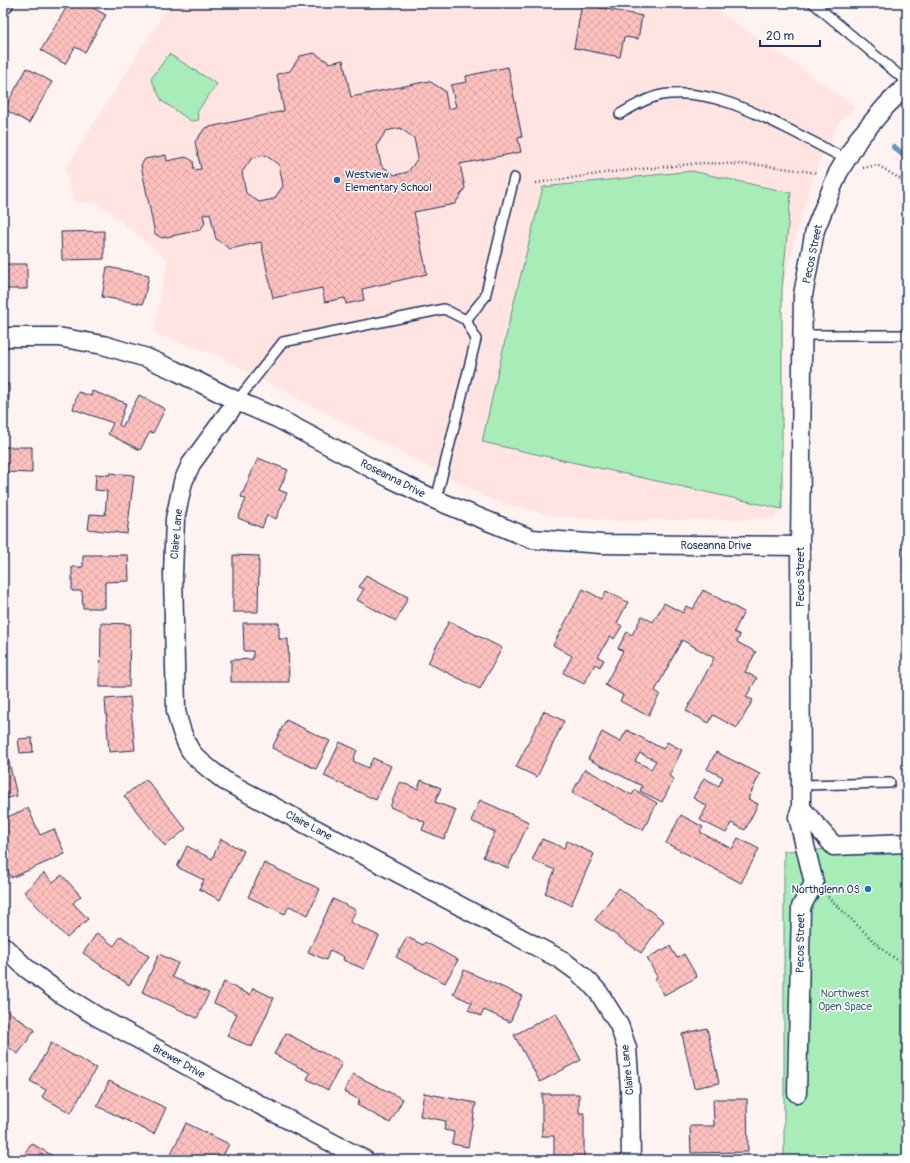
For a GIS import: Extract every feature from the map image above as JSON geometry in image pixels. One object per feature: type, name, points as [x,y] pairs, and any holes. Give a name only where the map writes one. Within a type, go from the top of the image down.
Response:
[{"type":"street","name":"Pecos Street","points":[[797,1093],[801,907],[814,883],[798,817],[801,808],[800,546],[803,295],[816,230],[842,166],[859,138],[881,111],[907,84]]},
{"type":"street","name":"Roseanna Drive","points":[[3,337],[58,337],[103,345],[147,358],[237,401],[277,418],[390,478],[436,500],[532,539],[602,544],[800,546]]},
{"type":"street","name":"Claire Lane","points":[[237,401],[191,464],[183,482],[175,519],[173,574],[176,711],[180,726],[190,750],[201,762],[226,781],[560,959],[590,982],[599,993],[619,1025],[626,1048],[630,1089],[631,1160]]},
{"type":"street","points":[[801,808],[834,846],[907,843]]},
{"type":"street","name":"Brewer Drive","points":[[3,946],[26,968],[61,994],[98,1017],[241,1095],[365,1160]]},
{"type":"lane","points":[[813,3],[907,84]]},
{"type":"lane","points":[[620,114],[645,100],[670,94],[697,94],[727,101],[758,114],[842,166]]},
{"type":"lane","points":[[466,320],[485,297],[514,178]]},
{"type":"lane","points":[[237,401],[284,342],[444,309],[466,320],[476,339],[436,500]]},
{"type":"lane","points":[[802,335],[907,335]]},
{"type":"lane","points":[[800,785],[890,783]]},
{"type":"path","points":[[536,183],[612,172],[702,163],[761,165],[822,173],[842,166],[877,165],[907,183]]},
{"type":"path","points":[[814,883],[882,949],[907,967]]},
{"type":"shaded area","points":[[170,3],[708,3],[856,107],[840,121],[819,161],[800,220],[782,289],[782,509],[774,519],[611,521],[556,517],[492,500],[213,354],[154,333],[167,259],[99,204],[74,202],[65,169]]},
{"type":"green space","points":[[169,54],[217,84],[197,112],[199,120],[191,121],[162,101],[151,79]]},
{"type":"green space","points":[[692,171],[791,193],[782,289],[782,509],[482,442],[512,310],[543,187]]},
{"type":"green space","name":"Northwest Open Space","points":[[907,847],[907,1160],[784,1160],[784,851]]},
{"type":"building","points":[[69,3],[84,3],[106,15],[85,52],[75,47],[65,64],[41,50]]},
{"type":"building","points":[[98,3],[109,3],[106,7]]},
{"type":"building","points":[[582,4],[642,16],[638,39],[624,37],[620,57],[574,48]]},
{"type":"building","points":[[314,53],[330,63],[343,60],[351,97],[429,81],[445,91],[448,109],[456,107],[451,85],[467,82],[466,76],[508,67],[522,137],[518,138],[521,152],[460,164],[465,188],[455,204],[414,212],[427,274],[362,289],[364,300],[346,304],[345,298],[325,302],[322,288],[273,298],[261,242],[230,249],[216,239],[210,213],[203,215],[205,223],[200,230],[162,238],[155,234],[141,165],[145,159],[166,155],[167,161],[186,157],[193,161],[194,170],[201,169],[195,142],[205,128],[284,111],[277,74],[290,71],[300,56]],"holes":[[[400,128],[414,138],[418,158],[408,172],[395,175],[381,165],[377,145],[386,131]],[[265,155],[279,165],[283,186],[274,199],[259,202],[246,193],[242,172],[252,158]]]},
{"type":"building","points":[[27,68],[52,82],[29,123],[4,109]]},
{"type":"building","points":[[104,231],[104,259],[62,260],[61,232]]},
{"type":"building","points":[[3,264],[27,264],[27,289],[3,289]]},
{"type":"building","points":[[107,267],[149,275],[143,304],[102,297]]},
{"type":"building","points":[[3,384],[9,384],[9,410],[3,410]]},
{"type":"building","points":[[92,391],[126,403],[119,425],[122,427],[139,395],[165,409],[153,433],[150,432],[140,450],[108,434],[113,423],[73,409],[78,392],[91,396]]},
{"type":"building","points":[[3,447],[32,447],[32,473],[3,472]]},
{"type":"building","points":[[258,458],[288,470],[279,490],[287,493],[276,519],[267,515],[262,528],[238,518],[246,499],[241,497]]},
{"type":"building","points":[[110,473],[134,475],[127,534],[88,529],[90,514],[105,515],[107,491],[95,490],[96,474],[110,475]]},
{"type":"building","points":[[904,532],[907,532],[907,578],[904,578]]},
{"type":"building","points":[[83,555],[128,555],[129,581],[105,582],[105,608],[83,608],[82,591],[72,591],[72,567],[83,567]]},
{"type":"building","points":[[233,555],[259,556],[258,612],[233,612]]},
{"type":"building","points":[[366,575],[408,597],[396,621],[357,600],[364,589],[359,587]]},
{"type":"building","points":[[583,589],[602,599],[606,591],[628,602],[617,623],[622,626],[614,639],[610,636],[598,657],[604,660],[600,667],[595,664],[584,684],[563,673],[572,656],[553,645]]},
{"type":"building","points":[[703,590],[744,612],[734,632],[740,635],[737,642],[756,652],[745,672],[757,678],[746,697],[753,700],[737,728],[713,715],[709,723],[686,711],[714,658],[682,640],[655,691],[660,694],[648,716],[620,701],[623,695],[605,685],[623,651],[618,648],[627,632],[632,635],[642,616],[653,622],[664,603],[683,613],[686,606],[693,609]]},
{"type":"building","points":[[449,621],[502,648],[480,689],[428,663]]},
{"type":"building","points":[[101,623],[130,624],[129,687],[100,687]]},
{"type":"building","points":[[243,623],[279,623],[279,639],[288,639],[289,682],[231,682],[231,660],[253,659],[253,651],[244,651]]},
{"type":"building","points":[[3,694],[4,717],[3,717]]},
{"type":"building","points":[[130,697],[135,750],[109,752],[105,699]]},
{"type":"building","points":[[544,711],[564,721],[537,777],[516,767]]},
{"type":"building","points":[[286,720],[330,741],[316,769],[272,748]]},
{"type":"building","points":[[627,730],[663,749],[667,742],[682,750],[669,776],[674,779],[662,802],[640,791],[642,786],[588,759],[602,732],[620,742]],"holes":[[[640,753],[656,761],[651,769],[635,761]]]},
{"type":"building","points":[[32,738],[33,752],[20,753],[18,739]]},
{"type":"building","points":[[340,742],[357,750],[353,761],[368,768],[373,758],[391,766],[376,800],[324,776]]},
{"type":"building","points":[[3,749],[6,749],[17,796],[3,799]]},
{"type":"building","points":[[716,752],[760,774],[748,799],[758,804],[745,830],[731,823],[726,833],[700,820],[707,806],[693,798],[704,778],[719,786],[723,777],[707,769]]},
{"type":"building","points":[[585,769],[632,795],[635,790],[657,803],[643,830],[572,793]]},
{"type":"building","points":[[146,779],[186,829],[165,846],[124,796]]},
{"type":"building","points":[[421,780],[441,788],[435,802],[456,810],[444,839],[422,830],[425,822],[390,807],[400,782],[418,789]]},
{"type":"building","points":[[480,800],[529,822],[508,868],[483,857],[495,832],[471,821]]},
{"type":"building","points":[[28,808],[40,835],[54,829],[65,854],[11,878],[3,861],[3,856],[10,853],[3,838],[3,819]]},
{"type":"building","points":[[681,815],[703,827],[700,832],[732,849],[738,838],[759,849],[741,883],[666,843]]},
{"type":"building","points":[[221,839],[244,851],[220,900],[199,889],[204,880],[177,867],[187,846],[212,859]]},
{"type":"building","points":[[542,839],[564,848],[567,841],[594,854],[571,905],[545,893],[555,870],[532,860]]},
{"type":"building","points":[[264,863],[320,889],[308,915],[289,906],[285,914],[248,897]]},
{"type":"building","points":[[44,873],[53,882],[62,875],[81,896],[73,903],[88,919],[67,938],[24,892]]},
{"type":"building","points":[[619,888],[664,921],[641,953],[595,920]]},
{"type":"building","points":[[333,899],[356,910],[350,922],[379,936],[364,969],[343,960],[344,957],[330,950],[326,960],[308,952]]},
{"type":"building","points":[[97,933],[114,946],[121,936],[149,956],[129,985],[83,953]]},
{"type":"building","points":[[407,937],[423,945],[425,942],[458,960],[445,983],[396,957]]},
{"type":"building","points":[[670,946],[677,958],[684,954],[697,977],[664,995],[655,979],[657,977],[647,958]]},
{"type":"building","points":[[159,954],[178,963],[172,977],[209,993],[197,1018],[142,992]]},
{"type":"building","points":[[464,970],[522,996],[510,1022],[484,1010],[481,1016],[468,1010],[472,1003],[453,994]]},
{"type":"building","points":[[224,982],[250,995],[253,988],[274,998],[252,1047],[227,1036],[237,1014],[214,1003]]},
{"type":"building","points":[[3,1008],[35,1030],[18,1054],[3,1043]]},
{"type":"building","points":[[556,1013],[581,1060],[540,1082],[514,1035]]},
{"type":"building","points":[[707,1028],[719,1083],[694,1088],[682,1034]]},
{"type":"building","points":[[286,1033],[342,1063],[328,1090],[307,1079],[310,1073],[274,1054]]},
{"type":"building","points":[[51,1043],[96,1068],[71,1113],[42,1097],[46,1090],[30,1081]]},
{"type":"building","points":[[353,1074],[403,1099],[390,1123],[357,1105],[360,1100],[344,1092]]},
{"type":"building","points":[[109,1081],[166,1108],[154,1134],[97,1106]]},
{"type":"building","points":[[424,1093],[476,1103],[468,1147],[452,1144],[454,1132],[444,1130],[446,1121],[420,1116]]},
{"type":"building","points":[[542,1094],[579,1094],[579,1113],[584,1113],[584,1158],[554,1158],[554,1136],[542,1136]]},
{"type":"building","points":[[713,1099],[747,1099],[748,1152],[691,1153],[690,1126],[714,1126]]},
{"type":"building","points":[[186,1123],[229,1144],[221,1160],[174,1160],[169,1158]]},
{"type":"building","points":[[31,1143],[53,1156],[50,1160],[21,1160]]},
{"type":"waterway","points":[[894,147],[907,158]]},
{"type":"place","name":"Westview Elementary School","points":[[337,180]]},
{"type":"place","name":"Northglenn OS","points":[[868,889]]}]
